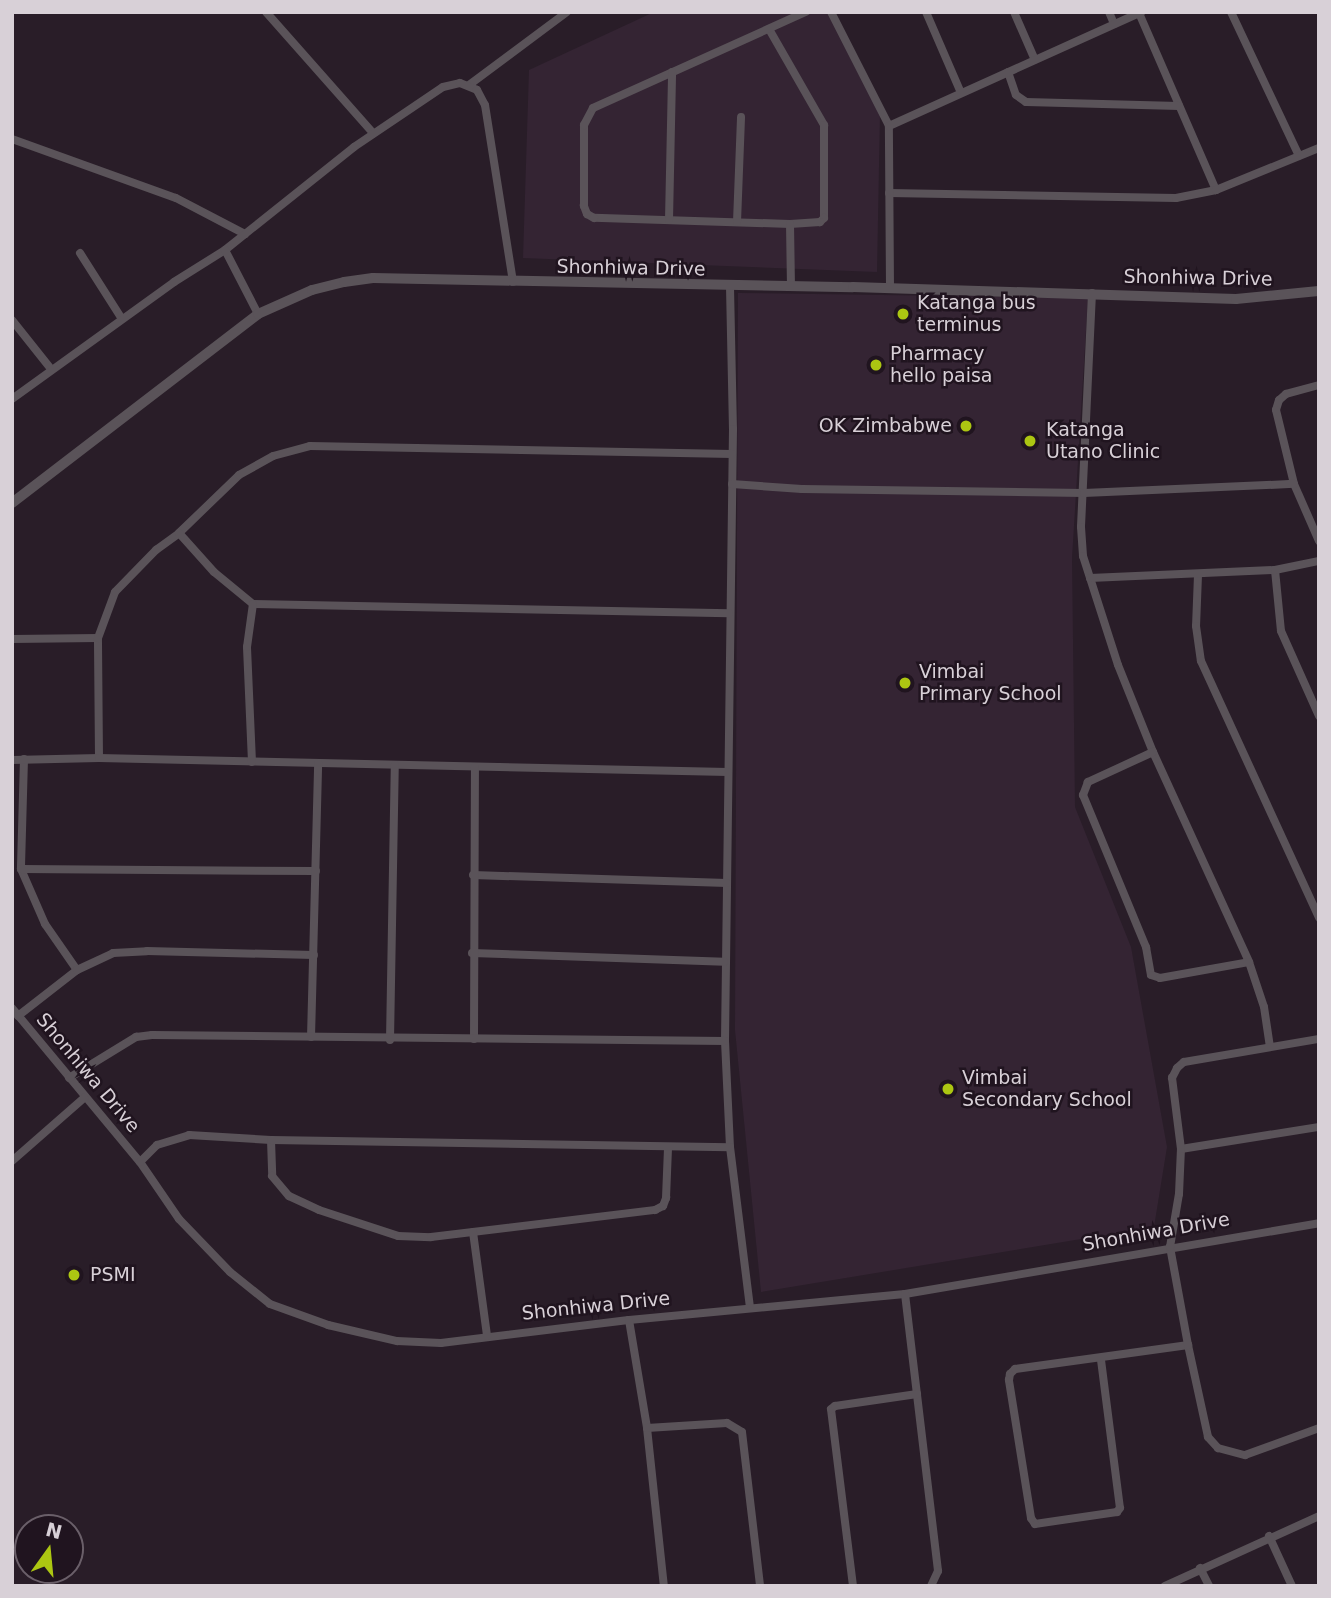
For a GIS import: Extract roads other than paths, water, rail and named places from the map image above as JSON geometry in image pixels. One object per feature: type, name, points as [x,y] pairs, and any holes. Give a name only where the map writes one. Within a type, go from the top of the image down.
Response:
[{"type":"street","points":[[265,12],[373,133]]},
{"type":"street","points":[[469,85],[567,12]]},
{"type":"street","points":[[769,29],[824,125],[824,218],[820,222],[790,224],[594,218],[587,214],[584,206],[584,125],[593,107],[806,12]]},
{"type":"street","points":[[831,12],[889,126],[890,288]]},
{"type":"street","points":[[926,12],[961,93]]},
{"type":"street","points":[[1014,12],[1035,60]]},
{"type":"street","points":[[1109,12],[1114,24]]},
{"type":"street","points":[[1231,12],[1299,156]]},
{"type":"street","points":[[889,126],[1140,13],[1216,190]]},
{"type":"street","points":[[669,220],[672,72]]},
{"type":"street","points":[[1008,72],[1016,95],[1026,102],[1179,106]]},
{"type":"street","points":[[12,399],[122,319],[225,250],[373,133],[451,83],[469,85],[482,97],[485,105],[513,282]]},
{"type":"street","points":[[737,222],[741,117]]},
{"type":"street","points":[[12,139],[176,198],[245,234]]},
{"type":"street","points":[[889,193],[1176,198],[1216,190],[1319,148]]},
{"type":"street","points":[[790,224],[792,286]]},
{"type":"street","points":[[225,250],[258,314]]},
{"type":"street","points":[[80,253],[122,319]]},
{"type":"street","name":"Shonhiwa Drive","points":[[12,503],[258,314],[312,290],[373,278],[890,288],[1236,299],[1319,291]]},
{"type":"street","points":[[730,287],[733,454],[725,1041],[730,1147],[750,1308]]},
{"type":"street","points":[[1092,293],[1081,527],[1083,555],[1118,665],[1153,752],[1249,962],[1264,1007],[1270,1047]]},
{"type":"street","points":[[12,320],[51,369]]},
{"type":"street","points":[[1319,385],[1286,394],[1279,400],[1276,410],[1294,484],[1319,541]]},
{"type":"street","points":[[99,758],[98,638],[116,592],[156,550],[179,533],[239,475],[274,456],[310,446],[733,454]]},
{"type":"street","points":[[732,484],[802,489],[1084,493],[1294,484]]},
{"type":"street","points":[[179,533],[214,572],[253,604],[729,613]]},
{"type":"street","points":[[1090,578],[1275,570],[1319,561]]},
{"type":"street","points":[[1275,570],[1281,631],[1319,716]]},
{"type":"street","points":[[1198,575],[1196,626],[1200,661],[1319,918]]},
{"type":"street","points":[[252,762],[247,647],[253,604]]},
{"type":"street","points":[[12,639],[98,638]]},
{"type":"street","points":[[1153,752],[1088,782],[1083,795],[1146,947],[1151,975],[1160,978],[1249,962]]},
{"type":"street","points":[[12,760],[99,758],[728,772]]},
{"type":"street","points":[[23,759],[21,869],[45,924],[77,970]]},
{"type":"street","points":[[311,1037],[318,763]]},
{"type":"street","points":[[390,1040],[395,765]]},
{"type":"street","points":[[474,1039],[472,953],[475,766]]},
{"type":"street","points":[[21,869],[316,872]]},
{"type":"street","points":[[473,875],[727,883]]},
{"type":"street","points":[[18,1016],[77,970],[113,953],[148,951],[314,955]]},
{"type":"street","points":[[472,953],[724,962]]},
{"type":"street","name":"Shonhiwa Drive","points":[[12,1008],[84,1098],[140,1162],[179,1219],[230,1272],[270,1304],[328,1325],[397,1341],[441,1343],[629,1320],[905,1294],[1319,1223]]},
{"type":"street","points":[[69,1078],[136,1037],[725,1041]]},
{"type":"street","points":[[1319,1040],[1184,1062],[1177,1068],[1172,1078],[1181,1149],[1179,1194],[1170,1247],[1208,1437],[1218,1448],[1245,1455],[1319,1428]]},
{"type":"street","points":[[13,1159],[84,1098]]},
{"type":"street","points":[[1181,1149],[1319,1127]]},
{"type":"street","points":[[140,1162],[157,1145],[189,1135],[271,1140],[730,1147]]},
{"type":"street","points":[[271,1140],[272,1176],[289,1196],[299,1202],[398,1236],[431,1237],[655,1210],[663,1206],[666,1198],[668,1148]]},
{"type":"street","points":[[473,1232],[487,1336]]},
{"type":"street","points":[[905,1294],[938,1571],[931,1586]]},
{"type":"street","points":[[629,1320],[647,1428],[664,1586]]},
{"type":"street","points":[[1101,1360],[1120,1508],[1117,1512],[1035,1524],[1031,1518],[1010,1374],[1015,1369],[1101,1360],[1188,1345]]},
{"type":"street","points":[[853,1586],[831,1409],[835,1406],[917,1394]]},
{"type":"street","points":[[647,1428],[727,1423],[742,1432],[760,1586]]},
{"type":"street","points":[[1165,1586],[1269,1536],[1319,1516]]},
{"type":"street","points":[[1269,1536],[1292,1586]]},
{"type":"street","points":[[1200,1568],[1209,1586]]},
{"type":"place","name":"Katanga bus terminus","points":[[903,314]]},
{"type":"place","name":"Pharmacy hello paisa","points":[[876,365]]},
{"type":"place","name":"OK Zimbabwe","points":[[966,426]]},
{"type":"place","name":"Katanga Utano Clinic","points":[[1030,441]]},
{"type":"place","name":"Vimbai Primary School","points":[[905,683]]},
{"type":"place","name":"Vimbai Secondary School","points":[[948,1089]]},
{"type":"place","name":"PSMI","points":[[74,1275]]}]
